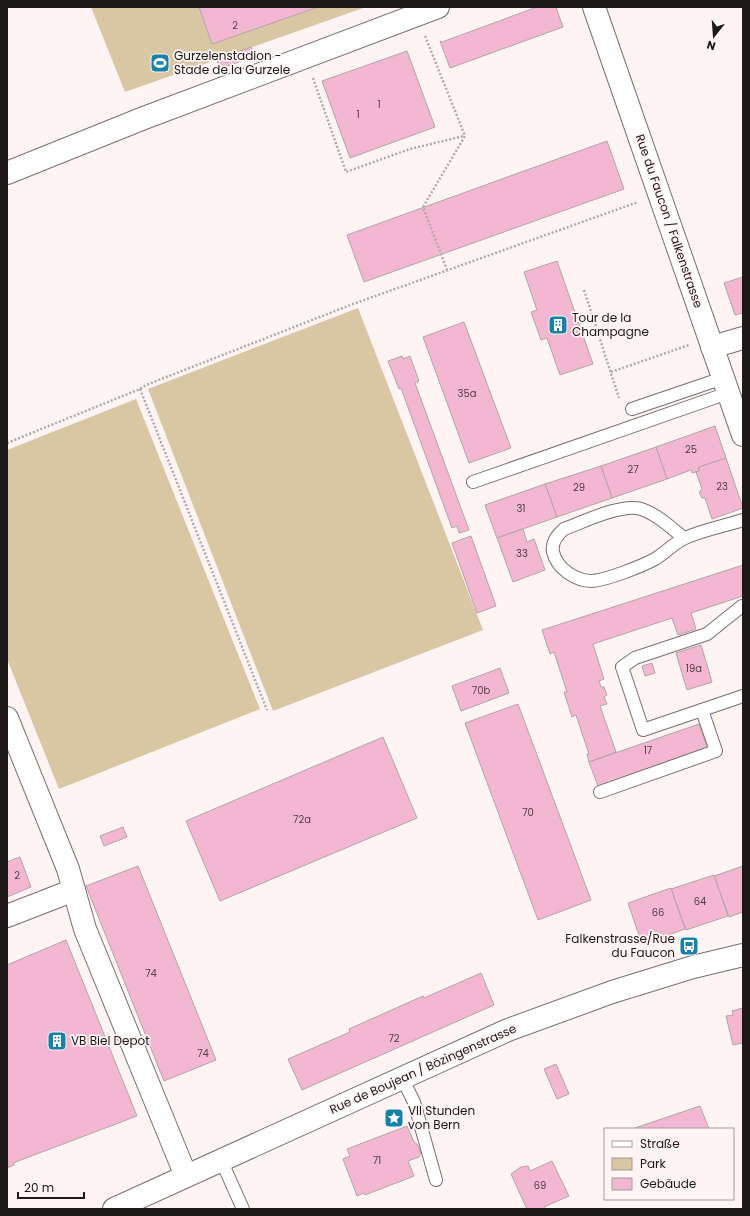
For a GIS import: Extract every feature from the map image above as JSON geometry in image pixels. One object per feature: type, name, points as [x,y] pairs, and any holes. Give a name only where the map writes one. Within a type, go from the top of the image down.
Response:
[{"type":"street","points":[[7,173],[144,118],[438,7]]},
{"type":"street","name":"Rue du Faucon / Falkenstrasse","points":[[594,7],[704,345],[726,386],[743,435]]},
{"type":"street","points":[[704,345],[743,338]]},
{"type":"street","points":[[7,718],[68,869],[85,929],[186,1176]]},
{"type":"street","points":[[7,916],[74,890]]},
{"type":"street","name":"Rue de Boujean / Bözingenstrasse","points":[[114,1209],[508,1030],[686,970],[743,955]]},
{"type":"lane","points":[[632,409],[726,386]]},
{"type":"lane","points":[[473,482],[629,427],[726,386]]},
{"type":"lane","points":[[684,538],[653,514],[640,508],[627,507],[564,528],[554,540],[553,552],[562,567],[570,574],[582,579],[594,581],[633,569],[655,559],[684,538],[743,520]]},
{"type":"lane","points":[[742,606],[707,634],[635,658],[622,666],[643,730],[743,696]]},
{"type":"lane","points":[[600,792],[716,751],[702,710]]},
{"type":"lane","points":[[402,1078],[414,1102],[436,1180]]},
{"type":"lane","points":[[221,1160],[243,1209]]},
{"type":"path","points":[[422,29],[465,136]]},
{"type":"path","points":[[312,76],[346,172],[410,149],[465,136]]},
{"type":"path","points":[[448,270],[423,207],[465,136]]},
{"type":"path","points":[[7,443],[140,389],[146,385],[353,304],[644,199]]},
{"type":"path","points":[[584,290],[629,427]]},
{"type":"path","points":[[611,372],[704,345]]},
{"type":"path","points":[[140,389],[266,710]]},
{"type":"green space","name":"Gurzelenstadion - Stade de la Gurzele","points":[[91,7],[366,7],[125,92]]},
{"type":"green space","points":[[358,308],[483,630],[273,711],[148,389]]},
{"type":"green space","points":[[136,399],[260,709],[59,789],[7,659],[7,450]]},
{"type":"building","points":[[199,7],[318,7],[212,44]]},
{"type":"building","points":[[537,7],[556,7],[563,27],[450,68],[440,41],[442,42]]},
{"type":"building","points":[[251,47],[255,56],[220,69],[217,60]]},
{"type":"building","points":[[407,51],[435,127],[350,158],[322,81]]},
{"type":"building","points":[[607,141],[624,189],[364,282],[347,235]]},
{"type":"building","name":"Tour de la Champagne","points":[[557,261],[593,364],[560,375],[547,338],[541,340],[531,312],[537,310],[524,272]]},
{"type":"building","points":[[743,277],[743,313],[735,315],[724,283]]},
{"type":"building","points":[[464,322],[511,448],[469,463],[423,337]]},
{"type":"building","points":[[402,356],[403,359],[410,356],[419,381],[415,383],[469,530],[459,533],[457,526],[452,528],[401,388],[399,389],[388,361]]},
{"type":"building","points":[[715,426],[726,458],[699,467],[699,471],[692,473],[691,470],[667,479],[656,447]]},
{"type":"building","points":[[656,447],[667,479],[612,498],[601,466]]},
{"type":"building","points":[[726,458],[743,508],[712,519],[705,498],[702,498],[699,492],[702,489],[696,472],[699,471],[699,467]]},
{"type":"building","points":[[601,466],[612,498],[557,517],[545,484]]},
{"type":"building","points":[[545,484],[557,517],[497,538],[485,505]]},
{"type":"building","points":[[523,529],[527,542],[534,539],[545,570],[513,582],[497,538]]},
{"type":"building","points":[[471,536],[496,606],[477,613],[452,543]]},
{"type":"building","points":[[743,565],[743,596],[691,613],[696,629],[678,635],[672,618],[593,644],[604,679],[599,681],[601,687],[604,687],[607,695],[604,697],[607,704],[600,706],[616,752],[589,762],[587,754],[589,754],[576,715],[572,717],[564,692],[567,692],[554,652],[550,654],[542,630]]},
{"type":"building","points":[[701,645],[712,682],[687,690],[676,653]]},
{"type":"building","points":[[652,663],[655,673],[645,676],[642,666]]},
{"type":"building","points":[[500,668],[509,693],[461,711],[452,686]]},
{"type":"building","points":[[518,704],[591,900],[538,920],[465,723]]},
{"type":"building","points":[[699,724],[707,747],[598,786],[589,762]]},
{"type":"building","points":[[383,737],[417,818],[220,901],[186,821]]},
{"type":"building","points":[[123,827],[127,837],[104,846],[100,836]]},
{"type":"building","points":[[20,857],[31,887],[7,897],[7,862]]},
{"type":"building","points":[[138,866],[216,1060],[164,1081],[86,886]]},
{"type":"building","points":[[743,866],[743,912],[729,917],[714,876]]},
{"type":"building","points":[[714,875],[728,916],[686,930],[671,889]]},
{"type":"building","points":[[671,888],[685,929],[642,944],[628,903]]},
{"type":"building","name":"VB Biel Depot","points":[[66,940],[137,1116],[13,1163],[14,1165],[7,1168],[7,965]]},
{"type":"building","points":[[481,973],[494,1005],[302,1090],[288,1059],[350,1032],[349,1029],[423,996],[424,998]]},
{"type":"building","points":[[743,1008],[743,1043],[733,1045],[726,1016],[733,1015],[732,1011]]},
{"type":"building","points":[[556,1064],[569,1094],[557,1099],[544,1069]]},
{"type":"building","points":[[700,1106],[709,1128],[635,1128]]},
{"type":"building","points":[[407,1126],[421,1153],[419,1157],[408,1161],[414,1176],[365,1195],[364,1193],[357,1196],[343,1159],[350,1156],[347,1149]]},
{"type":"building","points":[[552,1161],[569,1196],[544,1207],[545,1209],[527,1209],[511,1174],[521,1167],[528,1166],[530,1171]]},
{"type":"place","name":"Gurzelenstadion - Stade de la Gurzele","points":[[160,63]]},
{"type":"place","name":"Tour de la Champagne","points":[[558,325]]},
{"type":"place","name":"Falkenstrasse/Rue du Faucon","points":[[689,946]]},
{"type":"place","name":"VB Biel Depot","points":[[57,1041]]},
{"type":"place","name":"VII Stunden von Bern","points":[[394,1118]]}]
